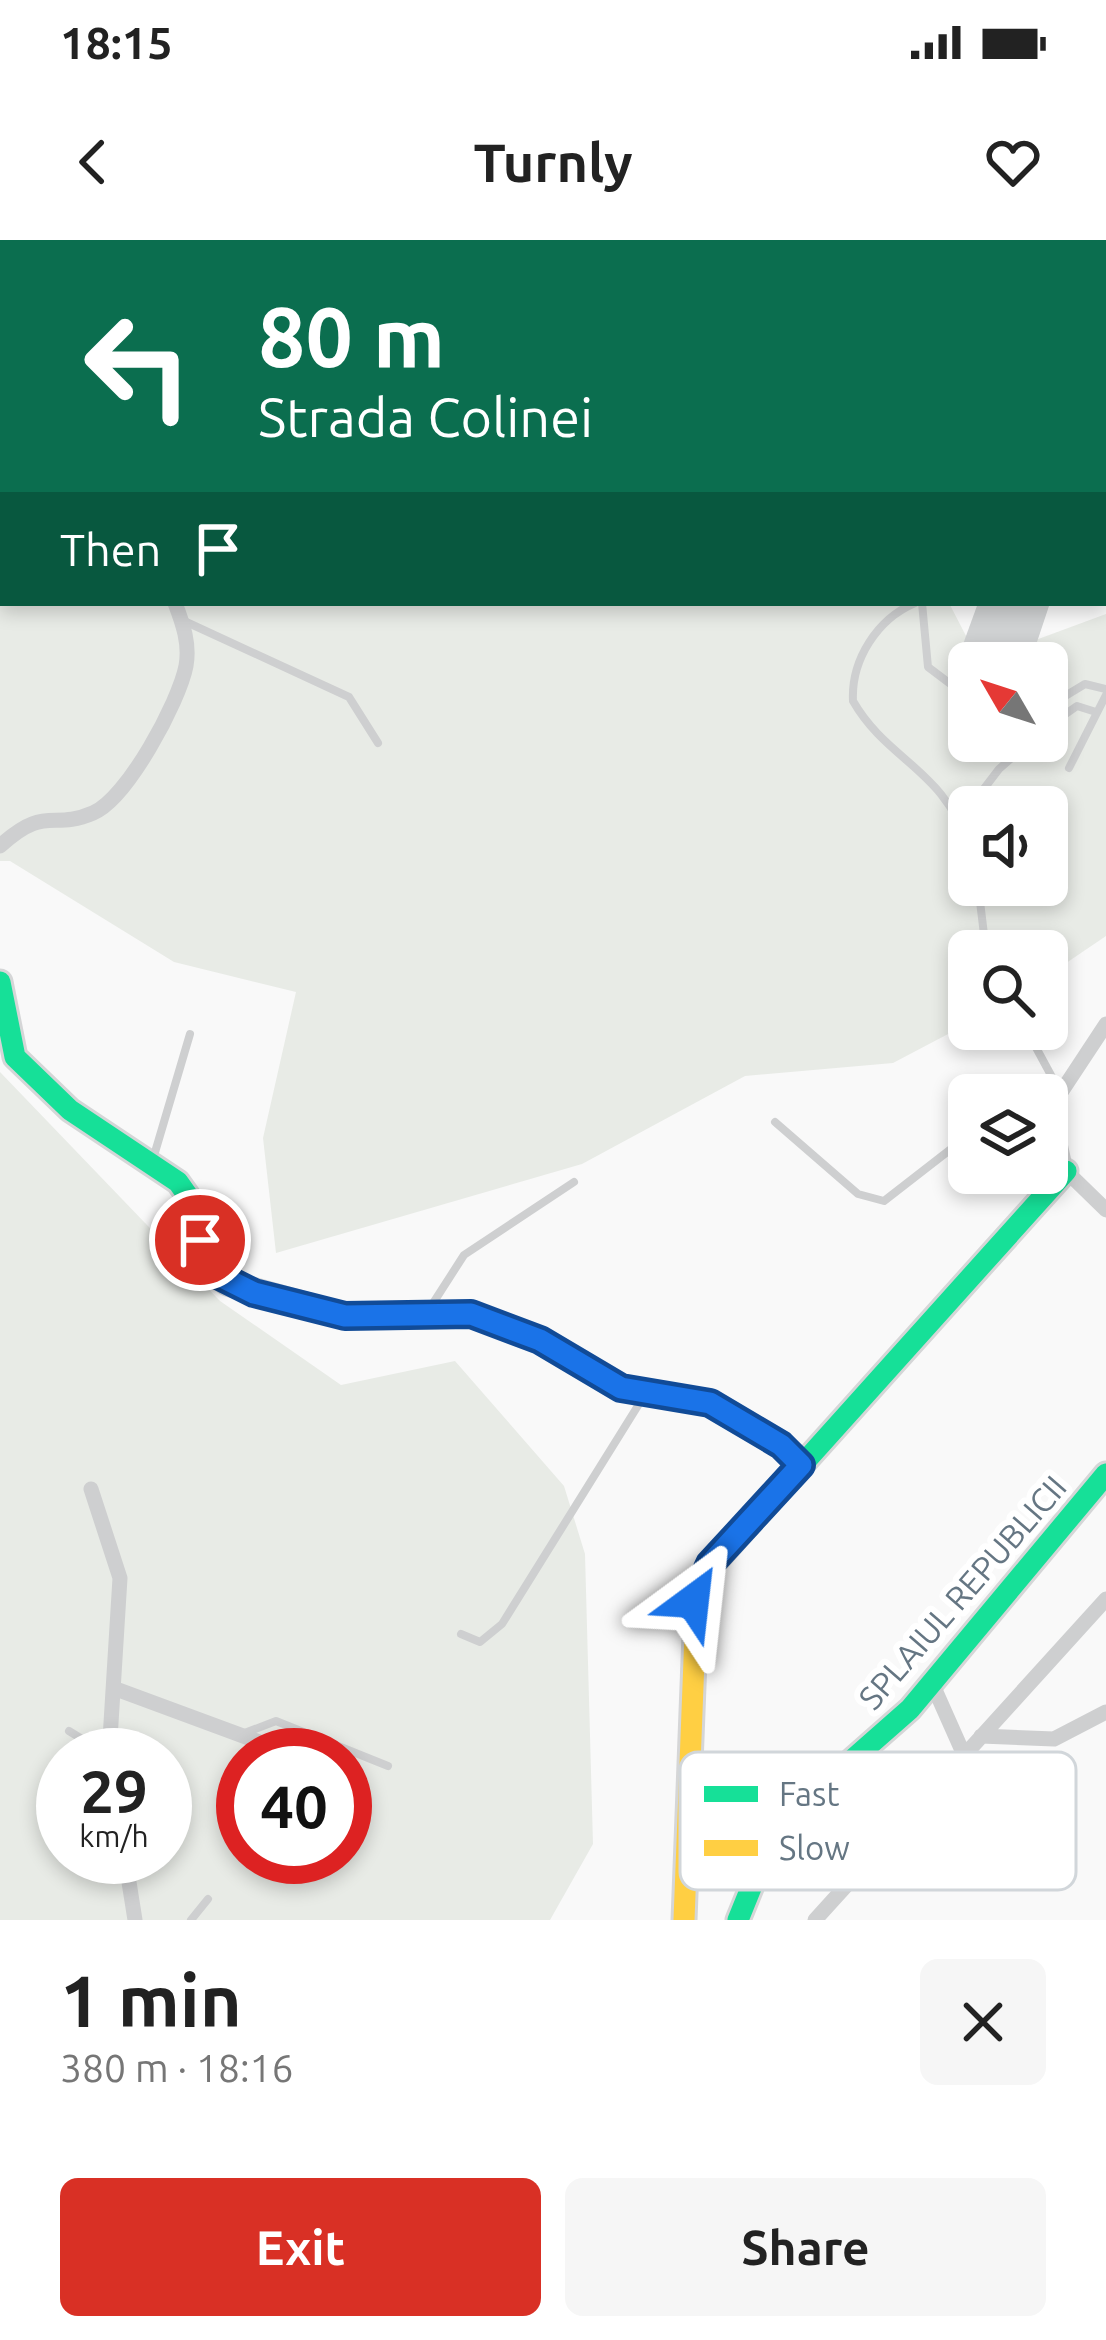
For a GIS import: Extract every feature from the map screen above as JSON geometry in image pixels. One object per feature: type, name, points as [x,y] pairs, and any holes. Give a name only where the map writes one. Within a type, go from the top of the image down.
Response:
[{"type":"street","points":[[0,846],[39,818],[94,813],[112,799],[170,714],[186,667],[176,606]]},
{"type":"street","points":[[0,982],[15,1057],[70,1109],[189,1193],[206,1261],[227,1283],[345,1316],[455,1310],[540,1340],[598,1378],[645,1395],[710,1403],[781,1445],[801,1465]]},
{"type":"street","points":[[1068,1079],[1106,1024]]},
{"type":"street","points":[[1068,1173],[1106,1210]]},
{"type":"street","points":[[692,1752],[694,1590],[710,1564],[1045,1194]]},
{"type":"street","name":"SPLAIUL REPUBLICII","points":[[864,1752],[932,1683],[1106,1474]]},
{"type":"street","points":[[91,1489],[120,1578],[112,1728]]},
{"type":"street","points":[[967,1752],[1106,1599]]},
{"type":"street","points":[[932,1683],[963,1752]]},
{"type":"street","points":[[116,1689],[222,1728]]},
{"type":"street","points":[[981,1736],[1054,1739],[1106,1712]]},
{"type":"street","points":[[130,1884],[136,1920]]},
{"type":"street","points":[[683,1920],[686,1890]]},
{"type":"street","name":"SPLAIUL REPUBLICII","points":[[738,1920],[750,1890]]},
{"type":"street","points":[[815,1920],[842,1890]]},
{"type":"lane","points":[[910,606],[876,632],[858,665],[853,701],[872,728],[927,774],[948,802]]},
{"type":"lane","points":[[913,606],[928,668],[948,683]]},
{"type":"lane","points":[[182,620],[349,698],[378,743]]},
{"type":"lane","points":[[1068,694],[1084,684],[1106,692],[1069,768]]},
{"type":"lane","points":[[1068,713],[1077,706],[1096,712]]},
{"type":"lane","points":[[986,786],[1007,762]]},
{"type":"lane","points":[[151,1166],[190,1034]]},
{"type":"lane","points":[[775,1123],[858,1194],[884,1201],[948,1151]]},
{"type":"lane","points":[[427,1313],[464,1255],[574,1181]]},
{"type":"lane","points":[[461,1634],[480,1642],[502,1624],[546,1560],[601,1457],[645,1395]]},
{"type":"lane","points":[[258,1728],[276,1721],[293,1728]]},
{"type":"lane","points":[[372,1760],[388,1766]]},
{"type":"lane","points":[[191,1920],[208,1899]]},
{"type":"shaded area","points":[[0,606],[951,606],[969,642],[948,642],[948,762],[1068,762],[1068,642],[1030,642],[1106,614],[1106,936],[1068,962],[1068,930],[948,930],[948,1034],[893,1063],[745,1076],[582,1164],[276,1253],[263,1138],[296,992],[174,962],[10,861],[0,861]]},
{"type":"shaded area","points":[[0,1072],[220,1301],[341,1385],[455,1361],[564,1486],[585,1554],[593,1844],[550,1920],[0,1920]]},
{"type":"building","points":[[977,606],[1049,606],[1037,642],[964,642]]},
{"type":"traffic: fast","points":[[0,982],[15,1057],[70,1110],[178,1182],[195,1206],[207,1261],[227,1283],[345,1316],[471,1314],[540,1340],[621,1387],[709,1403],[781,1446],[801,1465]]},
{"type":"traffic: fast","points":[[748,1525],[1045,1194]]},
{"type":"traffic: fast","points":[[861,1752],[910,1709],[1106,1474]]},
{"type":"traffic: fast","points":[[738,1920],[750,1890]]},
{"type":"traffic: slow","points":[[690,1752],[697,1582],[748,1525]]},
{"type":"traffic: slow","points":[[684,1920],[685,1890]]},
{"type":"route","points":[[200,1240],[212,1272],[254,1293],[345,1316],[455,1310],[471,1314],[540,1340],[621,1388],[710,1403],[781,1445],[801,1465],[710,1564],[697,1582],[693,1601]]}]
